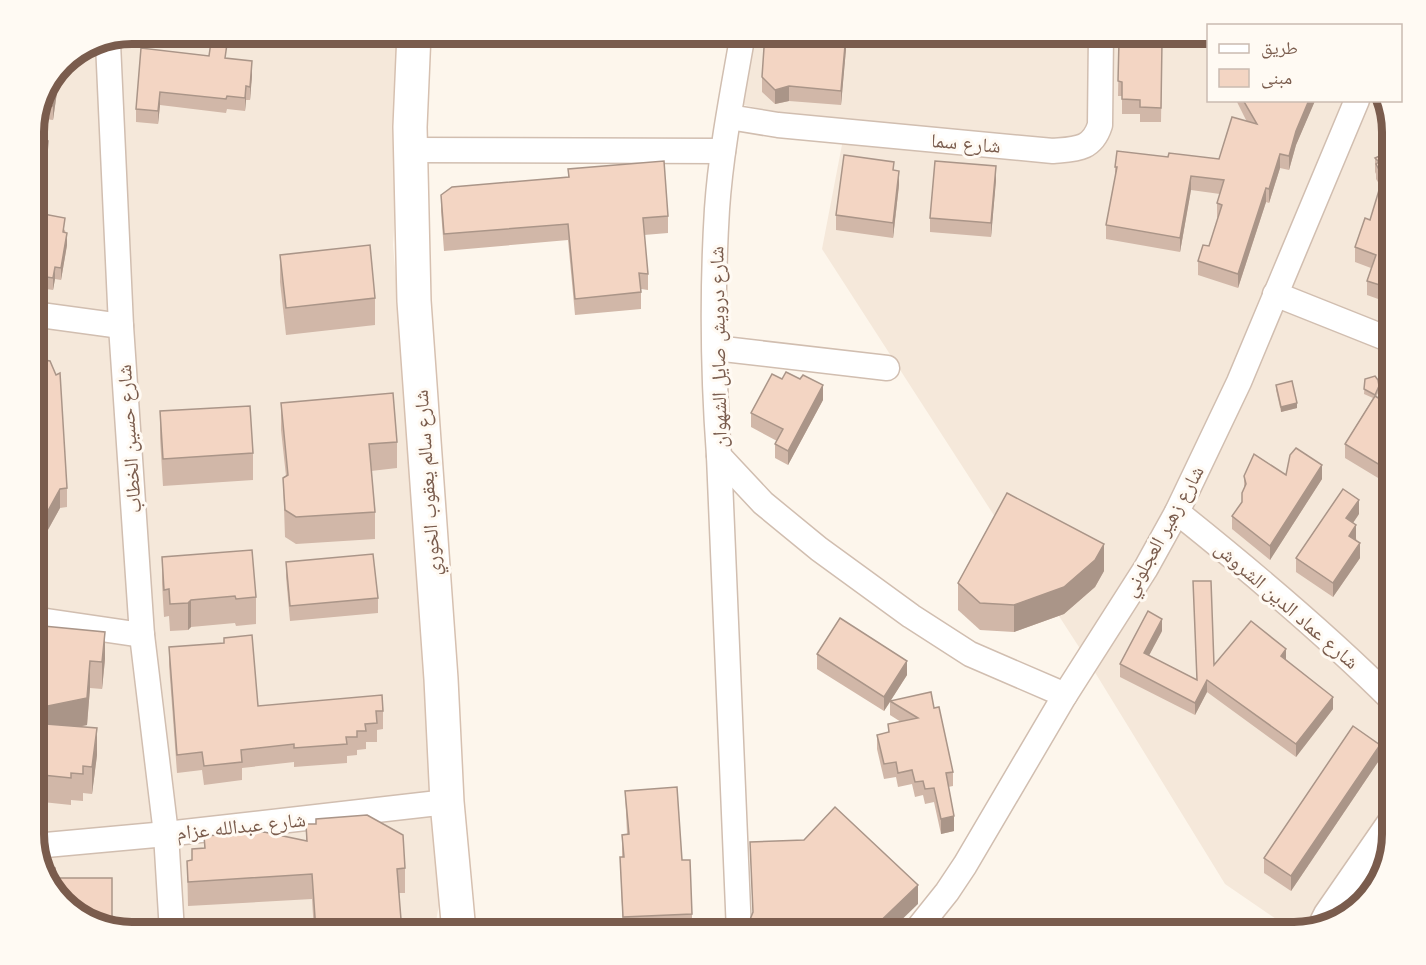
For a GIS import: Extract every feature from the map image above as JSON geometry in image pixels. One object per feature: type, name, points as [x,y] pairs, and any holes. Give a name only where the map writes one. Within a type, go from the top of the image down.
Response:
[{"type":"street","name":"شارع سالم يعقوب الخوري","points":[[414,43],[410,150],[414,301],[441,680],[447,802],[458,922]]},
{"type":"street","name":"شارع درويش صايل الشهوان","points":[[741,43],[723,151],[716,231],[714,348],[719,456],[772,510],[819,549],[911,615],[970,654],[1065,695]]},
{"type":"street","name":"شارع سما","points":[[729,117],[778,125],[1053,151],[1077,149],[1090,143],[1097,135],[1100,124],[1101,43]]},
{"type":"street","name":"شارع حسين الخطاب","points":[[108,47],[121,326],[142,635],[166,834],[171,922]]},
{"type":"street","name":"شارع زهير العجلوني","points":[[923,922],[965,865],[1065,695],[1146,568],[1177,512],[1239,382],[1356,102]]},
{"type":"street","points":[[410,150],[723,151]]},
{"type":"street","points":[[1275,294],[1382,337]]},
{"type":"street","points":[[44,316],[121,326]]},
{"type":"street","points":[[714,348],[887,368]]},
{"type":"street","points":[[719,456],[739,922]]},
{"type":"street","name":"شارع عماد الدين الشروش","points":[[1177,512],[1287,601],[1382,690]]},
{"type":"street","points":[[44,621],[142,635]]},
{"type":"street","name":"شارع عبدالله عزام","points":[[45,845],[166,834],[447,802]]},
{"type":"street","points":[[1325,916],[1382,833]]},
{"type":"shaded area","points":[[131,43],[406,43],[393,245],[447,862],[436,922],[131,922],[109,919],[73,900],[55,878],[48,862],[44,839],[44,126],[46,109],[58,83],[69,69],[98,50]]},
{"type":"shaded area","points":[[749,43],[1207,43],[1207,102],[1377,102],[1382,120],[1382,845],[1373,873],[1353,900],[1317,919],[1280,922],[1225,884],[1088,661],[822,249],[845,129],[740,104]]},
{"type":"building","points":[[211,43],[219,43],[227,44],[225,58],[252,61],[250,87],[246,86],[245,98],[227,96],[226,99],[160,92],[158,111],[136,109],[141,48],[209,56]]},
{"type":"building","points":[[764,43],[845,43],[841,91],[789,86],[775,90],[762,77]]},
{"type":"building","points":[[1119,43],[1162,43],[1161,108],[1140,107],[1140,100],[1122,99],[1122,82],[1118,81]]},
{"type":"building","points":[[56,86],[53,106],[47,105]]},
{"type":"building","points":[[1244,102],[1308,102],[1289,156],[1280,154],[1269,189],[1266,188],[1238,274],[1198,261],[1203,245],[1209,246],[1222,205],[1217,203],[1224,180],[1191,176],[1180,238],[1106,225],[1117,167],[1115,167],[1117,151],[1168,157],[1169,153],[1219,159],[1232,117],[1257,124]]},
{"type":"building","points":[[44,140],[48,141],[44,175]]},
{"type":"building","points":[[844,155],[894,162],[893,170],[899,171],[893,223],[836,215]]},
{"type":"building","points":[[1382,155],[1382,175],[1376,164],[1379,162],[1375,158]]},
{"type":"building","points":[[664,161],[668,216],[643,218],[648,274],[639,273],[641,292],[575,299],[568,224],[444,234],[441,195],[452,187],[569,177],[568,169]]},
{"type":"building","points":[[935,161],[996,166],[991,223],[930,218]]},
{"type":"building","points":[[1382,180],[1382,286],[1367,281],[1376,255],[1355,247],[1365,218],[1370,220]]},
{"type":"building","points":[[44,214],[65,218],[63,232],[67,233],[61,268],[55,267],[53,278],[44,277]]},
{"type":"building","points":[[370,245],[375,298],[286,308],[280,255]]},
{"type":"building","points":[[44,360],[50,361],[56,375],[60,373],[67,488],[60,489],[44,518]]},
{"type":"building","points":[[786,372],[800,379],[803,375],[823,385],[788,451],[775,444],[783,429],[751,413],[772,374],[782,379]]},
{"type":"building","points":[[1375,376],[1379,386],[1375,395],[1364,389],[1365,379]]},
{"type":"building","points":[[1292,381],[1297,403],[1281,407],[1276,385]]},
{"type":"building","points":[[393,393],[397,442],[369,444],[375,512],[296,517],[285,510],[283,478],[288,475],[281,403]]},
{"type":"building","points":[[1375,396],[1382,400],[1382,466],[1345,444]]},
{"type":"building","points":[[250,406],[253,453],[163,459],[160,411]]},
{"type":"building","points":[[1296,448],[1322,465],[1270,546],[1232,516],[1242,502],[1242,493],[1246,484],[1244,476],[1254,454],[1286,475],[1290,455]]},
{"type":"building","points":[[1343,489],[1359,500],[1346,518],[1356,525],[1349,536],[1360,543],[1333,583],[1296,558]]},
{"type":"building","points":[[1007,493],[1104,544],[1095,560],[1064,587],[1014,605],[980,603],[958,583]]},
{"type":"building","points":[[252,550],[256,597],[236,599],[235,596],[170,604],[169,589],[164,590],[162,557]]},
{"type":"building","points":[[373,554],[378,598],[290,606],[286,562]]},
{"type":"building","points":[[1193,581],[1211,581],[1214,665],[1251,621],[1286,649],[1281,656],[1333,697],[1296,744],[1207,680],[1195,703],[1120,664],[1148,611],[1162,619],[1144,653],[1197,680]]},
{"type":"building","points":[[840,618],[907,661],[884,697],[817,654]]},
{"type":"building","points":[[44,626],[105,632],[102,662],[90,661],[87,698],[44,707]]},
{"type":"building","points":[[252,635],[258,706],[382,695],[383,711],[376,711],[377,723],[365,724],[366,731],[357,731],[357,737],[346,737],[347,744],[294,748],[294,744],[241,750],[242,762],[204,766],[202,752],[177,755],[169,647],[224,643],[224,638]]},
{"type":"building","points":[[931,692],[934,708],[939,707],[953,772],[946,773],[954,816],[941,819],[934,788],[925,789],[923,781],[915,782],[912,770],[898,773],[896,762],[884,764],[877,735],[889,732],[888,724],[918,718],[890,701]]},
{"type":"building","points":[[44,724],[97,728],[92,767],[83,766],[83,774],[71,773],[71,778],[44,775]]},
{"type":"building","points":[[1353,726],[1380,745],[1291,876],[1264,858]]},
{"type":"building","points":[[677,787],[682,860],[690,860],[692,914],[623,917],[620,857],[624,857],[622,835],[629,834],[625,791]]},
{"type":"building","points":[[835,807],[918,885],[879,922],[749,922],[753,912],[750,842],[804,840]]},
{"type":"building","points":[[367,815],[403,835],[405,868],[397,869],[401,922],[315,922],[312,874],[188,882],[187,861],[192,860],[192,849],[205,848],[204,836],[264,832],[307,841],[306,824],[316,824],[316,819]]},
{"type":"building","points":[[59,878],[112,878],[112,920],[83,907],[73,900],[59,884]]}]
